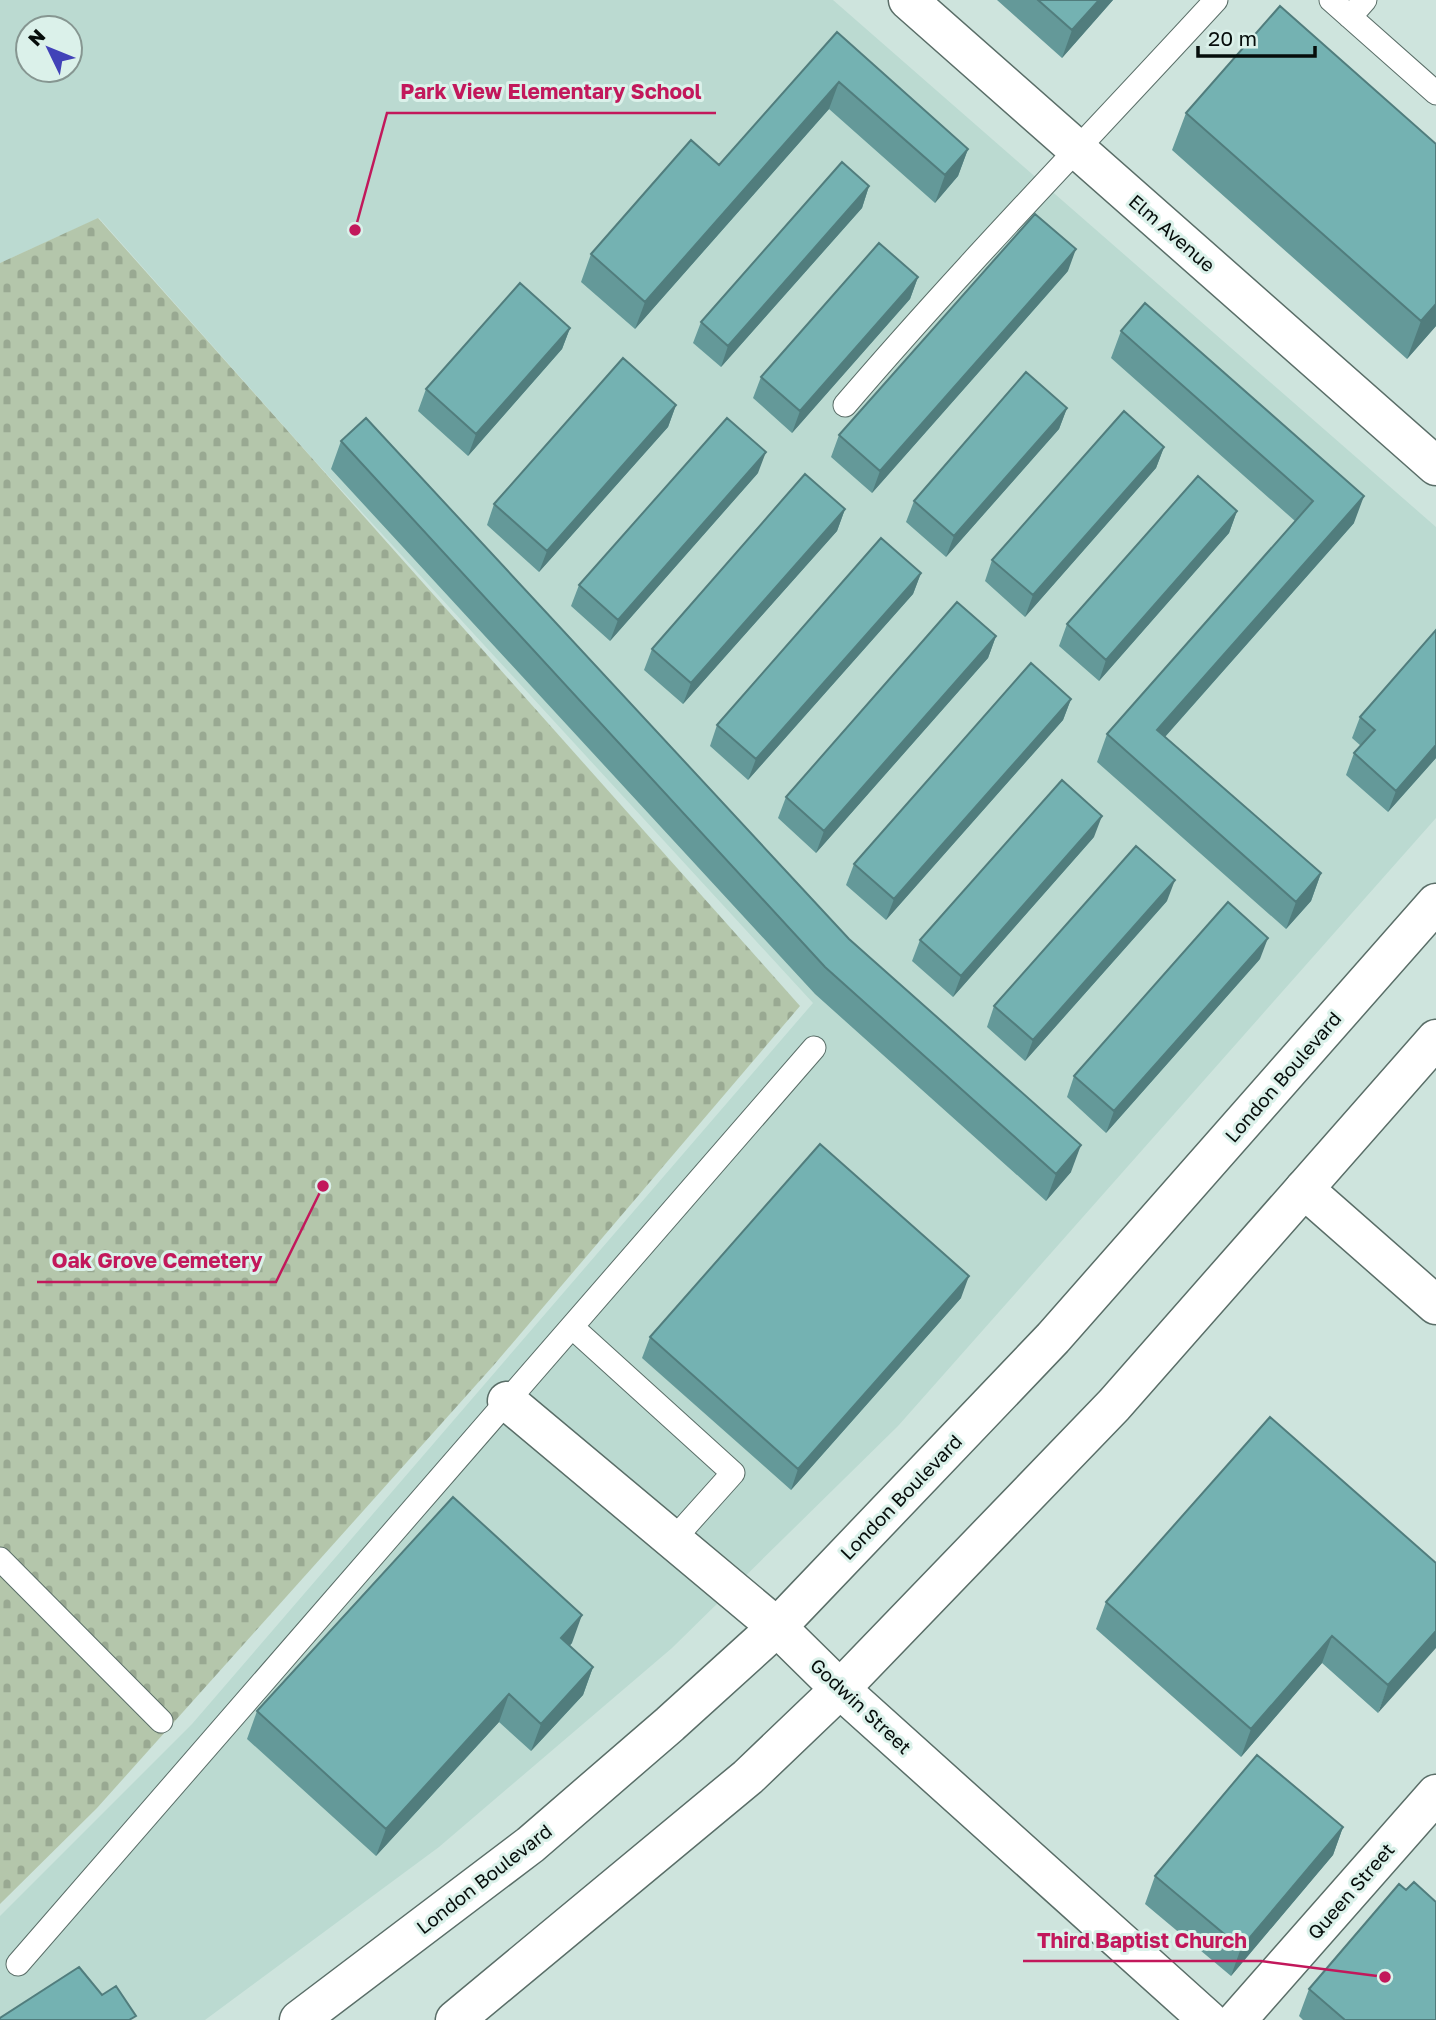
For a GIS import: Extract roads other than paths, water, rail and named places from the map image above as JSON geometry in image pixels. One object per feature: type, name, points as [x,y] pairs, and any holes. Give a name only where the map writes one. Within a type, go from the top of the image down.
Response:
[{"type":"main road","name":"Elm Avenue","points":[[908,0],[1432,454]]},
{"type":"main road","name":"London Boulevard","points":[[299,2020],[530,1845],[777,1627],[1053,1338],[1436,903]]},
{"type":"main road","points":[[455,2020],[748,1777],[840,1689],[1114,1405],[1436,1039]]},
{"type":"main road","points":[[1304,1189],[1436,1305]]},
{"type":"main road","name":"Godwin Street","points":[[507,1401],[777,1627],[840,1689],[1208,2020]]},
{"type":"main road","name":"Queen Street","points":[[1237,2020],[1436,1794]]},
{"type":"lane","points":[[845,405],[940,295],[1216,0]]},
{"type":"lane","points":[[1331,0],[1357,8],[1436,93]]},
{"type":"lane","points":[[18,1964],[814,1048]]},
{"type":"lane","points":[[572,1327],[733,1473],[673,1540]]},
{"type":"lane","points":[[0,1559],[161,1721]]},
{"type":"place","name":"Park View Elementary School","points":[[355,230]]},
{"type":"place","name":"Oak Grove Cemetery","points":[[323,1186]]},
{"type":"place","name":"Third Baptist Church","points":[[1385,1977]]}]
